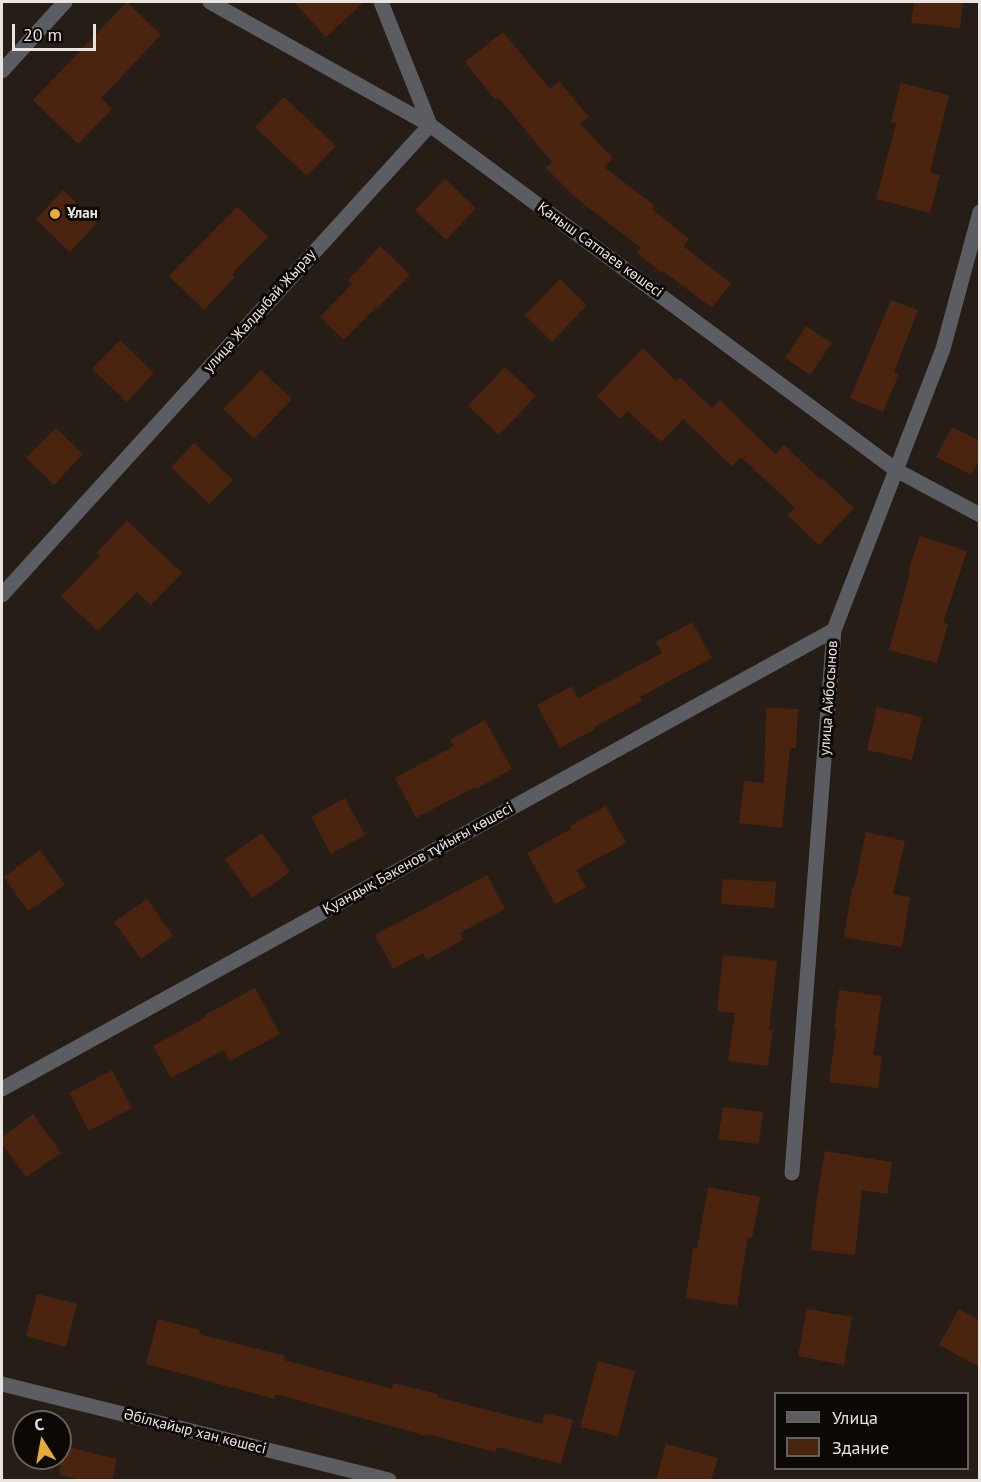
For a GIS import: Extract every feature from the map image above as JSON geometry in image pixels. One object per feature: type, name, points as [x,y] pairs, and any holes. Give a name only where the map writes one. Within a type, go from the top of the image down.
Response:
[{"type":"street","points":[[2,71],[65,2]]},
{"type":"street","name":"Қаныш Сатпаев көшесі","points":[[210,2],[430,125],[896,470],[980,515]]},
{"type":"street","points":[[381,2],[430,125]]},
{"type":"street","name":"улица Жалдыбай Жырау","points":[[2,595],[430,125]]},
{"type":"street","name":"улица Айбосынов","points":[[792,1173],[834,630],[943,349],[980,212]]},
{"type":"street","name":"Қуандық Бәкенов тұйығы көшесі","points":[[2,1089],[834,630]]},
{"type":"street","name":"Әбілқайыр хан көшесі","points":[[2,1384],[388,1480]]},
{"type":"building","points":[[127,2],[161,35],[101,98],[112,109],[78,144],[33,100]]},
{"type":"building","points":[[294,2],[364,2],[326,37]]},
{"type":"building","points":[[914,2],[963,2],[960,28],[911,23]]},
{"type":"building","points":[[503,32],[550,89],[559,81],[589,117],[580,124],[613,158],[604,167],[654,205],[652,209],[689,239],[683,246],[731,283],[712,308],[637,253],[641,248],[576,198],[546,168],[552,162],[498,97],[495,100],[465,62]]},
{"type":"building","points":[[901,83],[949,95],[930,172],[940,175],[930,213],[876,199],[896,124],[891,122]]},
{"type":"building","points":[[284,97],[336,146],[307,176],[255,127]]},
{"type":"building","points":[[445,179],[476,208],[446,240],[415,210]]},
{"type":"building","points":[[63,190],[97,223],[70,252],[36,219]]},
{"type":"building","points":[[237,207],[268,237],[232,274],[235,277],[204,310],[169,276]]},
{"type":"building","points":[[380,246],[410,275],[344,340],[320,317],[352,284],[348,280]]},
{"type":"building","points":[[560,279],[587,305],[552,342],[525,315]]},
{"type":"building","points":[[891,300],[918,310],[894,372],[899,374],[883,412],[850,398]]},
{"type":"building","points":[[806,326],[832,343],[810,375],[785,358]]},
{"type":"building","points":[[120,340],[154,373],[127,402],[92,369]]},
{"type":"building","points":[[643,348],[676,381],[680,378],[712,408],[720,400],[775,454],[784,445],[854,508],[819,545],[787,515],[795,508],[741,457],[732,466],[683,419],[661,442],[628,411],[620,419],[597,396]]},
{"type":"building","points":[[505,367],[536,396],[499,435],[468,406]]},
{"type":"building","points":[[261,370],[292,399],[254,439],[223,409]]},
{"type":"building","points":[[952,427],[980,441],[980,459],[971,475],[936,457]]},
{"type":"building","points":[[56,428],[83,454],[54,485],[26,458]]},
{"type":"building","points":[[194,443],[233,480],[209,504],[171,467]]},
{"type":"building","points":[[127,521],[182,573],[151,605],[137,592],[98,631],[61,596],[100,556],[96,553]]},
{"type":"building","points":[[920,536],[967,551],[943,623],[948,624],[937,663],[889,650],[910,572],[908,571]]},
{"type":"building","points":[[692,622],[712,658],[640,697],[642,701],[560,748],[537,705],[572,686],[578,698],[662,653],[656,642]]},
{"type":"building","points":[[877,707],[922,717],[912,760],[867,750]]},
{"type":"building","points":[[766,708],[798,709],[796,748],[790,748],[782,828],[739,823],[744,781],[764,783]]},
{"type":"building","points":[[485,720],[512,769],[416,818],[395,778],[454,746],[450,740]]},
{"type":"building","points":[[345,798],[365,835],[331,854],[311,817]]},
{"type":"building","points":[[606,806],[626,843],[576,870],[586,887],[555,904],[527,853],[571,829],[570,826]]},
{"type":"building","points":[[866,832],[905,841],[893,894],[910,897],[902,947],[844,937],[852,888],[854,888]]},
{"type":"building","points":[[262,833],[290,872],[252,898],[225,859]]},
{"type":"building","points":[[40,850],[65,885],[28,911],[4,877]]},
{"type":"building","points":[[487,875],[505,909],[460,933],[463,940],[426,960],[423,953],[393,969],[375,935]]},
{"type":"building","points":[[723,879],[776,882],[774,908],[721,904]]},
{"type":"building","points":[[147,899],[173,936],[141,959],[114,922]]},
{"type":"building","points":[[723,955],[777,961],[769,1030],[773,1030],[768,1066],[728,1061],[735,1013],[717,1011]]},
{"type":"building","points":[[255,988],[280,1034],[230,1061],[224,1050],[171,1078],[153,1046]]},
{"type":"building","points":[[839,990],[882,996],[873,1055],[882,1056],[878,1088],[829,1082]]},
{"type":"building","points":[[112,1070],[132,1108],[89,1131],[69,1093]]},
{"type":"building","points":[[723,1107],[763,1112],[759,1144],[718,1139]]},
{"type":"building","points":[[33,1114],[61,1153],[26,1177],[2,1143],[2,1137]]},
{"type":"building","points":[[825,1151],[892,1162],[887,1194],[862,1190],[855,1255],[811,1250]]},
{"type":"building","points":[[708,1187],[760,1197],[752,1238],[748,1237],[737,1306],[686,1298],[693,1248],[697,1249]]},
{"type":"building","points":[[37,1294],[77,1304],[66,1347],[26,1336]]},
{"type":"building","points":[[807,1309],[852,1317],[844,1365],[798,1356]]},
{"type":"building","points":[[959,1309],[980,1321],[980,1367],[939,1345]]},
{"type":"building","points":[[158,1319],[200,1330],[199,1334],[285,1356],[284,1360],[392,1389],[393,1383],[438,1394],[437,1397],[542,1424],[545,1413],[573,1420],[561,1464],[497,1447],[495,1452],[427,1434],[427,1436],[275,1394],[274,1399],[146,1364]]},
{"type":"building","points":[[598,1361],[635,1371],[618,1436],[580,1427]]},
{"type":"building","points":[[666,1444],[718,1458],[711,1480],[656,1480]]},
{"type":"building","points":[[72,1448],[117,1459],[112,1480],[82,1480],[60,1475],[60,1470],[72,1470]]},
{"type":"place","name":"Ұлан","points":[[55,214]]}]
